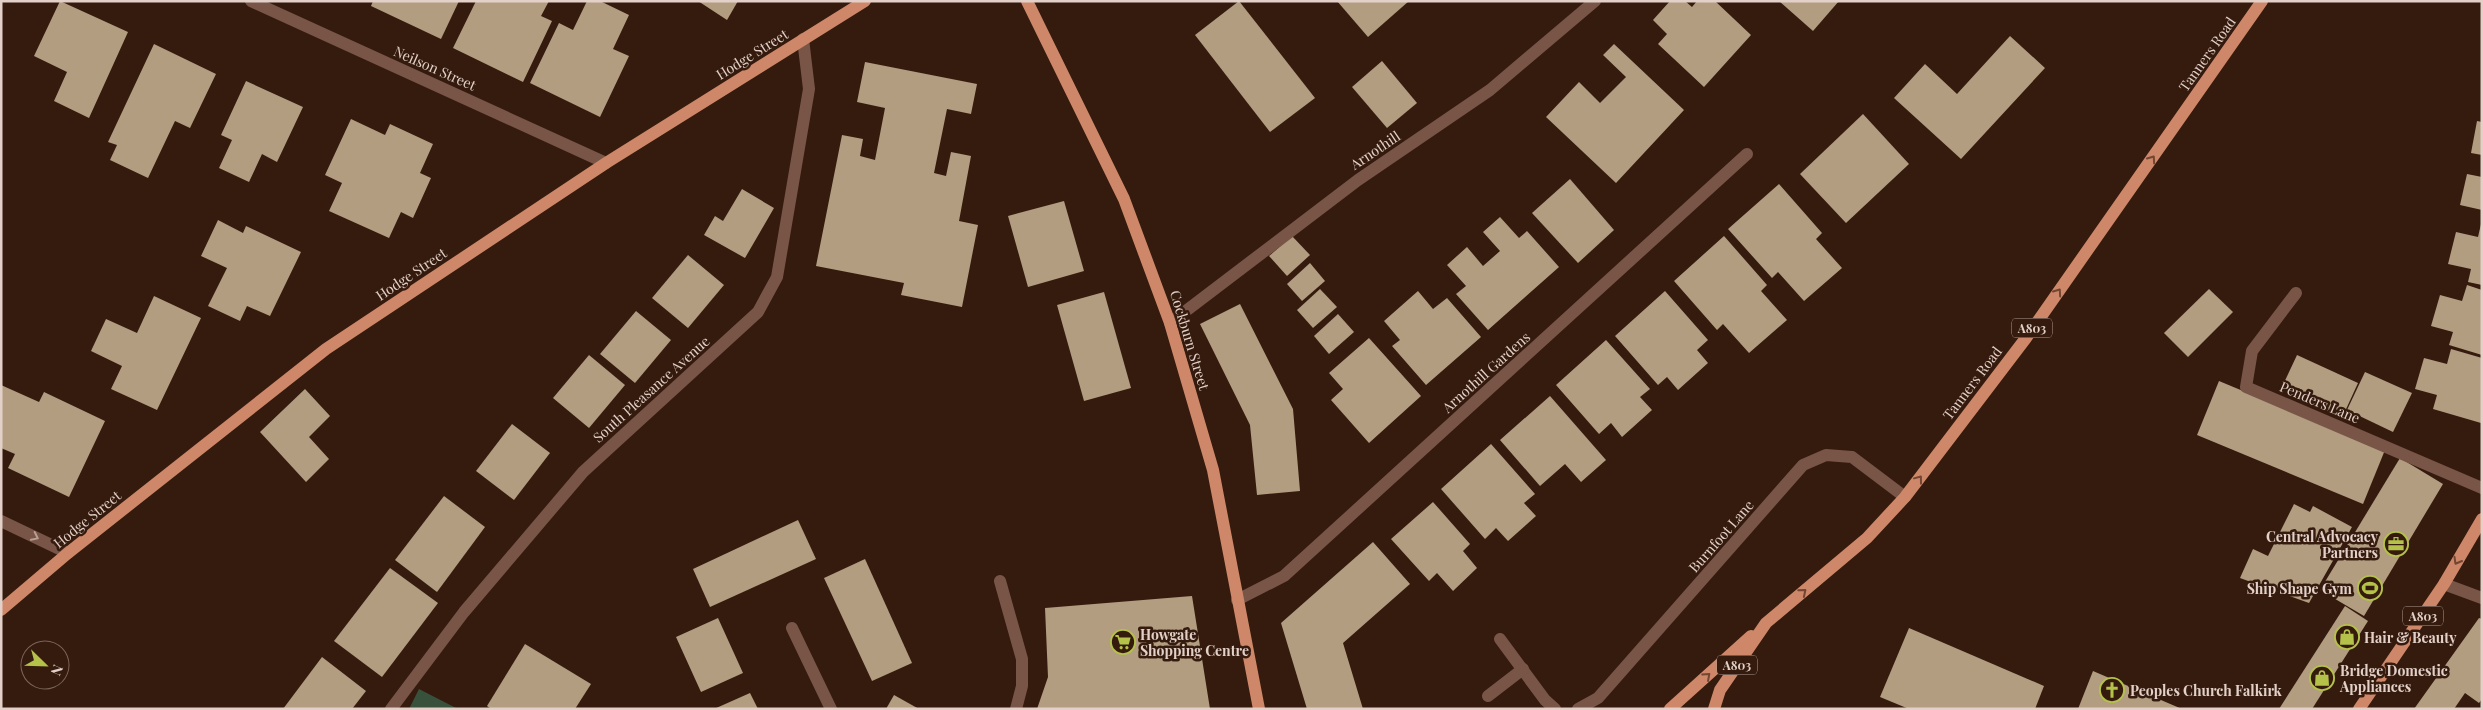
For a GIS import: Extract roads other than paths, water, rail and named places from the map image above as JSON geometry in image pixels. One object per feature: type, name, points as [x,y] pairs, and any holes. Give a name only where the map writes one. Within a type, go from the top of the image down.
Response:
[{"type":"main road","name":"Hodge Street","points":[[1,610],[68,553],[326,349],[606,163],[865,1]]},
{"type":"main road","name":"Cockburn Street","points":[[1026,1],[1124,199],[1170,323],[1213,470],[1259,709]]},
{"type":"main road","name":"Tanners Road","points":[[1714,709],[1720,690],[1766,623],[1867,538],[1905,497],[2026,338],[2262,1]]},
{"type":"main road","name":"A803","points":[[2359,709],[2444,584],[2482,519]]},
{"type":"main road","points":[[1670,709],[1766,623]]},
{"type":"street","name":"Neilson Street","points":[[251,1],[606,163]]},
{"type":"street","name":"Arnothill","points":[[1170,323],[1358,180],[1490,90],[1595,1]]},
{"type":"street","name":"South Pleasance Avenue","points":[[391,709],[464,612],[583,472],[758,312],[778,277],[809,89],[803,39]]},
{"type":"street","name":"Arnothill Gardens","points":[[1237,600],[1284,576],[1747,154]]},
{"type":"street","name":"Penders Lane","points":[[2296,294],[2252,351],[2246,387],[2482,488]]},
{"type":"street","name":"Burnfoot Lane","points":[[1578,709],[1598,698],[1803,465],[1826,455],[1852,457],[1905,497]]},
{"type":"street","points":[[1,520],[68,553]]},
{"type":"street","points":[[1000,581],[1022,658],[1022,686],[1016,709]]},
{"type":"street","points":[[2444,584],[2482,598]]},
{"type":"street","points":[[792,628],[831,709]]},
{"type":"street","points":[[1500,638],[1545,700],[1555,709]]},
{"type":"street","points":[[1488,696],[1524,669]]},
{"type":"place","name":"Central Advocacy Partners","points":[[2396,544]]},
{"type":"place","name":"Ship Shape Gym","points":[[2370,588]]},
{"type":"place","name":"Hair & Beauty","points":[[2347,637]]},
{"type":"place","name":"Howgate Shopping Centre","points":[[1123,642]]},
{"type":"place","name":"Bridge Domestic Appliances","points":[[2322,678]]},
{"type":"place","name":"Peoples Church Falkirk","points":[[2112,690]]}]
